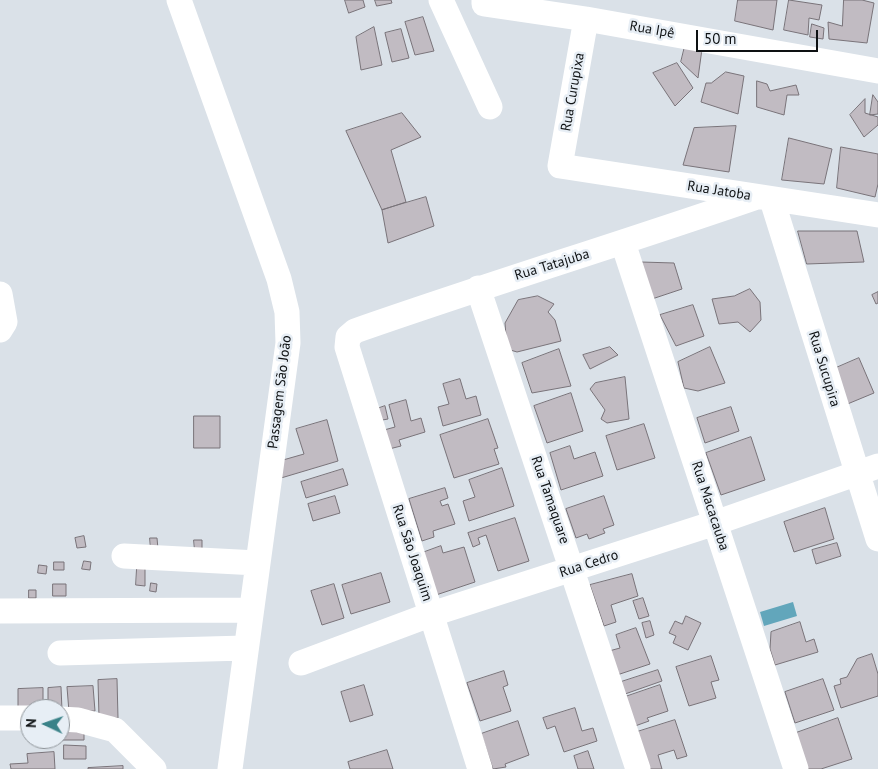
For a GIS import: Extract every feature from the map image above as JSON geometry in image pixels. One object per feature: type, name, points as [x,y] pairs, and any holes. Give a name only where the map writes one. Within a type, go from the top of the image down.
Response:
[{"type":"street","name":"Passagem São João","points":[[179,0],[279,279],[287,312],[288,343],[250,610],[230,769]]},
{"type":"street","points":[[441,0],[490,107]]},
{"type":"street","name":"Rua Ipê","points":[[484,2],[878,71]]},
{"type":"street","name":"Rua Curupixa","points":[[560,166],[586,19]]},
{"type":"street","name":"Rua Jatoba","points":[[560,166],[878,216]]},
{"type":"street","name":"Rua Tatajuba","points":[[348,337],[355,331],[478,288],[764,198]]},
{"type":"street","name":"Rua Sucupira","points":[[764,198],[867,469],[878,539]]},
{"type":"street","name":"Rua Macacauba","points":[[623,243],[796,769]]},
{"type":"street","name":"Rua Tamaquare","points":[[478,288],[638,769]]},
{"type":"street","points":[[0,294],[5,322],[0,330]]},
{"type":"street","name":"Rua São Joaquim","points":[[348,337],[347,346],[480,769]]},
{"type":"street","name":"Rua Cedro","points":[[300,663],[432,614],[715,523],[867,469]]},
{"type":"street","points":[[124,556],[257,563]]},
{"type":"street","points":[[0,611],[250,610]]},
{"type":"street","points":[[60,653],[245,648]]},
{"type":"street","points":[[0,718],[20,718]]},
{"type":"street","points":[[70,720],[115,730],[154,769]]},
{"type":"water","points":[[793,602],[797,616],[764,626],[760,612]]},
{"type":"building","points":[[345,0],[363,0],[365,7],[349,13]]},
{"type":"building","points":[[375,0],[391,0],[392,3],[377,6]]},
{"type":"building","points":[[738,0],[777,0],[773,30],[735,21]]},
{"type":"building","points":[[789,0],[822,5],[819,20],[809,18],[808,35],[784,30]]},
{"type":"building","points":[[844,0],[862,0],[874,3],[867,43],[829,39],[828,22],[842,26]]},
{"type":"building","points":[[423,17],[434,51],[415,55],[405,22]]},
{"type":"building","points":[[812,24],[824,28],[823,39],[810,37]]},
{"type":"building","points":[[374,27],[382,65],[361,70],[356,37]]},
{"type":"building","points":[[401,29],[409,58],[392,62],[385,33]]},
{"type":"building","points":[[685,46],[702,49],[698,78],[681,62]]},
{"type":"building","points":[[677,63],[693,88],[675,106],[653,73]]},
{"type":"building","points":[[726,72],[744,76],[738,114],[701,102],[706,83],[711,83]]},
{"type":"building","points":[[757,81],[767,84],[770,91],[796,85],[799,95],[787,95],[784,115],[757,107]]},
{"type":"building","points":[[873,95],[878,102],[878,114],[870,115]]},
{"type":"building","points":[[865,99],[865,113],[878,117],[878,125],[864,137],[850,115]]},
{"type":"building","points":[[402,113],[421,137],[391,150],[406,202],[382,210],[346,131]]},
{"type":"building","points":[[736,126],[729,172],[683,165],[694,128]]},
{"type":"building","points":[[789,138],[832,149],[824,184],[782,180]]},
{"type":"building","points":[[841,147],[878,154],[878,184],[875,197],[837,188]]},
{"type":"building","points":[[426,197],[434,226],[388,243],[382,210]]},
{"type":"building","points":[[798,231],[857,231],[864,262],[807,264]]},
{"type":"building","points":[[641,262],[674,263],[682,289],[652,299]]},
{"type":"building","points":[[750,289],[760,302],[761,320],[750,332],[738,322],[719,324],[712,299],[734,296]]},
{"type":"building","points":[[878,292],[878,303],[876,304],[872,295]]},
{"type":"building","points":[[538,296],[554,304],[548,312],[555,320],[561,341],[517,352],[507,349],[505,323],[518,300]]},
{"type":"building","points":[[693,305],[704,336],[676,346],[660,315]]},
{"type":"building","points":[[610,347],[618,355],[590,369],[583,355]]},
{"type":"building","points":[[710,347],[725,383],[698,391],[684,388],[678,362]]},
{"type":"building","points":[[559,349],[571,386],[532,393],[522,363]]},
{"type":"building","points":[[859,358],[874,393],[845,405],[829,371]]},
{"type":"building","points":[[625,377],[629,419],[607,423],[601,419],[605,410],[590,389],[595,383]]},
{"type":"building","points":[[460,379],[466,399],[476,396],[481,415],[443,426],[438,407],[449,404],[443,384]]},
{"type":"building","points":[[571,393],[583,431],[547,443],[534,406]]},
{"type":"building","points":[[406,400],[411,421],[421,418],[425,432],[399,440],[401,446],[389,449],[384,430],[395,427],[389,405]]},
{"type":"building","points":[[385,406],[388,419],[377,421],[374,410]]},
{"type":"building","points":[[731,407],[739,431],[705,443],[697,418]]},
{"type":"building","points":[[194,416],[220,416],[220,448],[194,448]]},
{"type":"building","points":[[488,419],[498,448],[494,449],[499,464],[454,478],[440,435]]},
{"type":"building","points":[[327,420],[338,461],[281,478],[276,462],[304,454],[296,429]]},
{"type":"building","points":[[644,424],[655,458],[617,470],[606,436]]},
{"type":"building","points":[[751,437],[765,480],[721,495],[706,453]]},
{"type":"building","points":[[570,446],[574,459],[595,452],[603,476],[561,490],[550,453]]},
{"type":"building","points":[[502,468],[514,506],[469,521],[463,501],[475,497],[469,480]]},
{"type":"building","points":[[343,469],[348,485],[306,498],[301,482]]},
{"type":"building","points":[[445,488],[448,498],[440,501],[442,506],[448,504],[455,524],[433,531],[434,537],[422,541],[409,499]]},
{"type":"building","points":[[335,496],[340,513],[313,521],[308,504]]},
{"type":"building","points":[[604,496],[614,525],[603,529],[605,533],[589,539],[587,534],[576,538],[566,509]]},
{"type":"building","points":[[825,508],[834,539],[794,552],[784,522]]},
{"type":"building","points":[[515,518],[529,561],[498,571],[486,535],[478,538],[480,544],[473,547],[468,533]]},
{"type":"building","points":[[84,536],[86,547],[77,548],[75,538]]},
{"type":"building","points":[[150,538],[157,538],[158,549],[151,550]]},
{"type":"building","points":[[194,540],[202,540],[202,551],[195,551]]},
{"type":"building","points":[[837,543],[841,556],[816,564],[812,550]]},
{"type":"building","points":[[441,546],[443,553],[464,547],[475,582],[436,595],[422,553]]},
{"type":"building","points":[[84,561],[91,562],[90,570],[82,569]]},
{"type":"building","points":[[54,562],[64,562],[64,570],[54,570]]},
{"type":"building","points":[[39,565],[47,566],[46,574],[38,573]]},
{"type":"building","points":[[137,568],[145,568],[145,586],[136,585]]},
{"type":"building","points":[[381,573],[390,602],[351,614],[342,585]]},
{"type":"building","points":[[632,574],[638,596],[611,605],[616,622],[604,626],[590,585]]},
{"type":"building","points":[[151,583],[157,584],[156,592],[150,591]]},
{"type":"building","points":[[53,584],[66,584],[66,596],[53,596]]},
{"type":"building","points":[[334,584],[344,618],[322,625],[311,591]]},
{"type":"building","points":[[29,590],[36,590],[36,598],[29,598]]},
{"type":"building","points":[[643,598],[649,616],[639,619],[633,601]]},
{"type":"building","points":[[686,616],[701,623],[688,650],[673,643],[676,636],[669,633],[675,621],[682,624]]},
{"type":"building","points":[[650,621],[654,635],[646,638],[642,623]]},
{"type":"building","points":[[800,622],[806,642],[814,639],[818,652],[775,665],[770,649],[771,632]]},
{"type":"building","points":[[636,628],[650,664],[617,675],[609,651],[620,648],[616,635]]},
{"type":"building","points":[[872,654],[878,674],[878,696],[841,708],[834,686],[841,684],[840,679],[847,677],[857,659]]},
{"type":"building","points":[[711,656],[719,680],[711,682],[716,698],[689,706],[676,667]]},
{"type":"building","points":[[658,670],[662,681],[625,694],[621,682]]},
{"type":"building","points":[[504,671],[508,685],[503,687],[511,711],[480,721],[467,683]]},
{"type":"building","points":[[117,679],[118,718],[99,718],[98,680]]},
{"type":"building","points":[[823,679],[834,710],[795,723],[785,692]]},
{"type":"building","points":[[364,685],[373,715],[350,722],[341,692]]},
{"type":"building","points":[[660,685],[668,711],[647,718],[649,721],[635,726],[625,697]]},
{"type":"building","points":[[93,686],[95,711],[70,712],[70,699],[68,699],[67,687]]},
{"type":"building","points":[[61,687],[62,699],[48,699],[48,688]]},
{"type":"building","points":[[43,688],[43,699],[20,699],[20,711],[18,711],[18,689]]},
{"type":"building","points":[[575,708],[582,731],[593,728],[597,741],[564,752],[555,726],[547,729],[543,718]]},
{"type":"building","points":[[838,718],[852,759],[821,769],[808,769],[796,733]]},
{"type":"building","points":[[675,720],[687,756],[677,759],[674,750],[658,755],[662,769],[648,769],[637,732]]},
{"type":"building","points":[[518,721],[529,755],[505,764],[506,767],[493,769],[481,734]]},
{"type":"building","points":[[70,728],[84,728],[84,740],[70,740]]},
{"type":"building","points":[[70,745],[86,746],[86,759],[64,759],[64,749],[70,749]]},
{"type":"building","points":[[387,750],[393,769],[350,769],[348,762]]},
{"type":"building","points":[[588,751],[594,769],[578,769],[574,756]]},
{"type":"building","points":[[54,752],[55,769],[11,769],[10,764],[28,763],[27,754]]},
{"type":"building","points":[[123,766],[123,769],[88,769],[88,768]]}]
